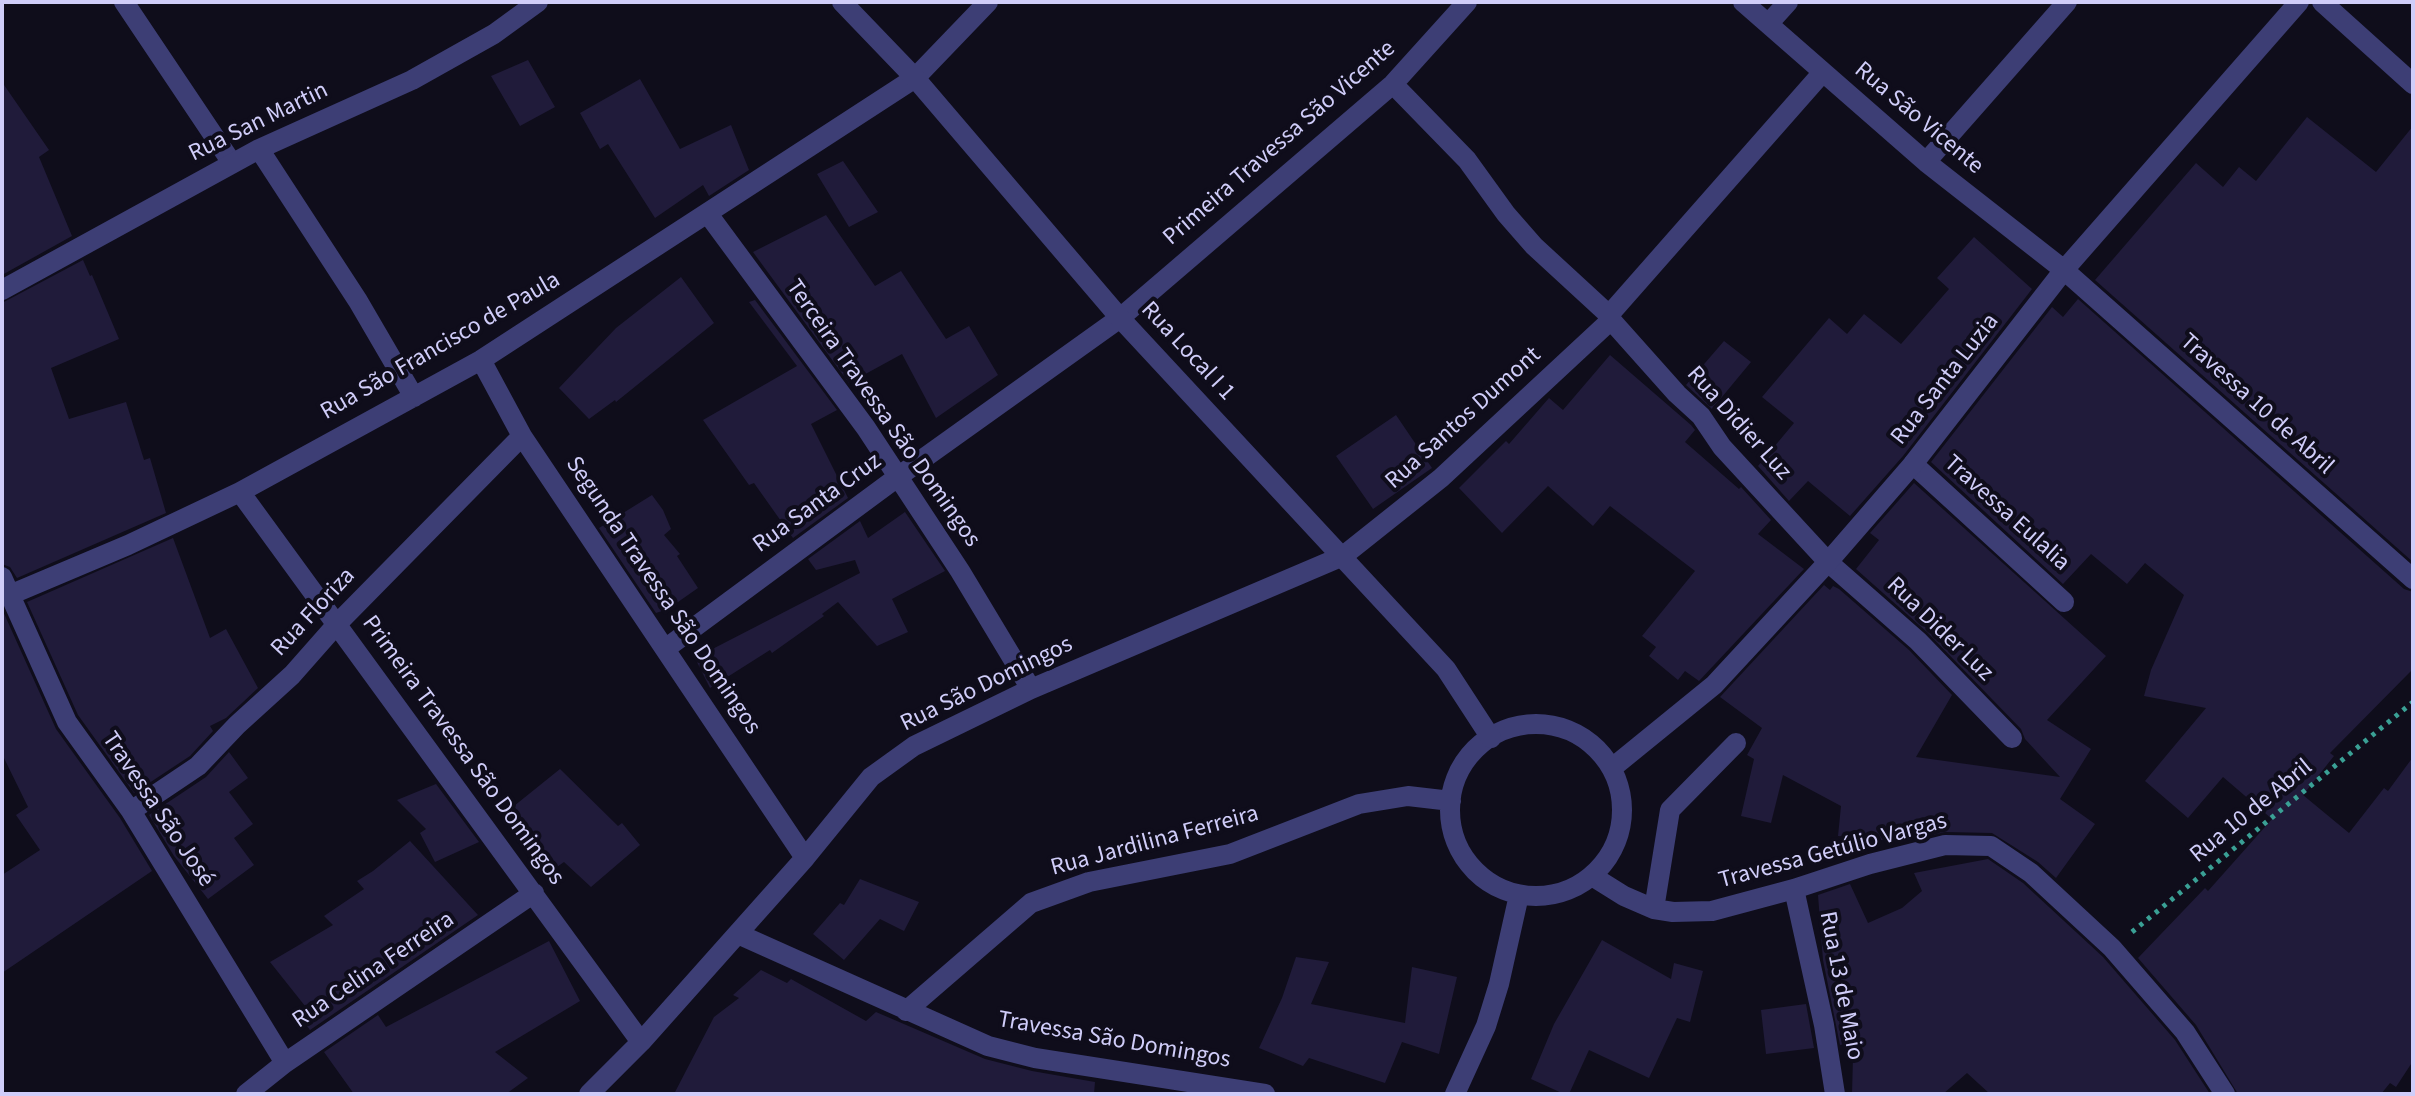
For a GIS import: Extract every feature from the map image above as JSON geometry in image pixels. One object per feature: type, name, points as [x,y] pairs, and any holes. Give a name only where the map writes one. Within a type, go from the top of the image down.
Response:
[{"type":"street","points":[[124,2],[232,163]]},
{"type":"street","name":"Rua San Martin","points":[[2,290],[259,149],[412,80],[494,34],[538,2]]},
{"type":"street","name":"Rua Local I 1","points":[[842,2],[915,78],[1120,318],[1446,669],[1491,738]]},
{"type":"street","name":"Rua São Francisco de Paula","points":[[7,586],[128,545],[240,492],[481,360],[915,78],[988,2]]},
{"type":"street","name":"Primeira Travessa São Vicente","points":[[1120,318],[1393,84],[1467,2]]},
{"type":"street","name":"Rua São Vicente","points":[[1743,2],[1926,162],[2064,270]]},
{"type":"street","points":[[1769,23],[1788,2]]},
{"type":"street","points":[[1926,162],[2067,2]]},
{"type":"street","name":"Rua Santa Luzia","points":[[1612,768],[1714,685],[1828,562],[1913,464],[2064,270],[2299,2]]},
{"type":"street","points":[[2333,6],[2413,84]]},
{"type":"street","points":[[1610,318],[1823,72]]},
{"type":"street","name":"Rua Didier Luz","points":[[1393,84],[1467,160],[1506,214],[1534,246],[1610,318],[1677,394],[1701,416],[1722,447],[1828,562]]},
{"type":"street","points":[[259,149],[358,301],[414,397]]},
{"type":"street","name":"Terceira Travessa São Domingos","points":[[708,214],[899,476],[1031,689]]},
{"type":"street","name":"Travessa 10 de Abril","points":[[2064,270],[2413,579]]},
{"type":"street","name":"Rua Santa Cruz","points":[[665,649],[1120,318]]},
{"type":"street","name":"Rua Santos Dumont","points":[[1343,556],[1441,478],[1610,318]]},
{"type":"street","name":"Segunda Travessa São Domingos","points":[[481,360],[522,436],[805,858]]},
{"type":"street","name":"Rua Floriza","points":[[131,811],[198,766],[292,675],[337,624],[522,436]]},
{"type":"street","name":"Travessa Eulalia","points":[[1913,464],[2064,602]]},
{"type":"street","name":"Primeira Travessa São Domingos","points":[[240,492],[641,1042]]},
{"type":"street","name":"Rua São Domingos","points":[[592,1093],[738,934],[871,777],[914,746],[1031,689],[1343,556]]},
{"type":"street","name":"Rua Dider Luz","points":[[1828,562],[1918,641],[2012,738]]},
{"type":"street","name":"Travessa São José","points":[[7,586],[67,722],[131,811],[285,1063]]},
{"type":"street","points":[[1527,725],[1565,729],[1588,741],[1612,768],[1622,807],[1620,833],[1609,856],[1592,876],[1570,889],[1545,896],[1519,895],[1496,886],[1475,871],[1459,851],[1451,826],[1451,801],[1457,776],[1471,754],[1491,738],[1514,727],[1527,725]]},
{"type":"street","points":[[1654,909],[1670,810],[1736,743]]},
{"type":"street","name":"Rua Jardilina Ferreira","points":[[906,1011],[1031,903],[1089,882],[1230,854],[1359,804],[1408,796],[1451,801]]},
{"type":"street","name":"Travessa Getúlio Vargas","points":[[1592,876],[1624,896],[1654,909],[1712,911],[1945,845],[1991,846],[2031,873],[2112,948],[2185,1032],[2225,1094]]},
{"type":"street","name":"Rua 13 de Maio","points":[[1794,889],[1824,1025],[1835,1094]]},
{"type":"street","name":"Rua Celina Ferreira","points":[[246,1094],[285,1063],[534,893]]},
{"type":"street","points":[[1455,1094],[1490,1012],[1511,938],[1519,895]]},
{"type":"street","name":"Travessa São Domingos","points":[[738,934],[988,1046],[1035,1058],[1265,1094]]},
{"type":"path","name":"Rua 10 de Abril","points":[[2112,948],[2413,702]]},
{"type":"building","points":[[528,60],[555,107],[520,126],[491,76]]},
{"type":"building","points":[[640,79],[680,149],[731,125],[749,170],[709,196],[703,185],[655,218],[608,144],[600,149],[580,113]]},
{"type":"building","points":[[2,82],[49,150],[39,157],[72,236],[2,275]]},
{"type":"building","points":[[2307,117],[2376,172],[2413,126],[2413,562],[2095,280],[2196,163],[2223,187],[2239,167],[2256,181]]},
{"type":"building","points":[[843,161],[878,212],[849,227],[817,174]]},
{"type":"building","points":[[826,215],[875,286],[901,271],[946,339],[969,326],[998,375],[936,418],[902,354],[849,383],[753,252]]},
{"type":"building","points":[[1974,237],[2032,289],[1903,456],[1850,516],[1808,481],[1789,501],[1758,466],[1794,423],[1762,397],[1829,318],[1847,334],[1864,314],[1901,344],[1949,289],[1937,278]]},
{"type":"building","points":[[83,260],[119,339],[51,368],[69,419],[126,402],[144,460],[150,458],[166,513],[17,578],[10,567],[2,564],[2,303]]},
{"type":"building","points":[[681,277],[714,323],[616,402],[589,419],[559,388],[616,328]]},
{"type":"building","points":[[2078,299],[2404,589],[2413,592],[2413,669],[2330,753],[2334,756],[2303,795],[2349,833],[2384,788],[2388,791],[2413,757],[2413,1061],[2396,1087],[2390,1083],[2381,1094],[2238,1094],[2196,1025],[2138,958],[2205,888],[2208,891],[2272,819],[2223,777],[2188,818],[2145,781],[2206,708],[2144,696],[2151,670],[2184,595],[2145,563],[2127,584],[2091,554],[2063,584],[1931,462],[2052,307],[2063,317]]},
{"type":"building","points":[[755,300],[837,410],[811,424],[848,498],[793,538],[754,483],[749,485],[703,420],[797,366],[749,302]]},
{"type":"building","points":[[1724,341],[1751,362],[1712,409],[1686,385]]},
{"type":"building","points":[[1610,355],[1691,425],[1695,430],[1685,442],[1739,489],[1741,487],[1771,520],[1758,534],[1804,569],[1699,681],[1685,671],[1678,680],[1649,656],[1656,647],[1642,636],[1695,571],[1610,506],[1593,526],[1548,486],[1502,533],[1459,488],[1506,441],[1509,444],[1549,398],[1563,410]]},
{"type":"building","points":[[1396,415],[1432,468],[1373,509],[1336,456]]},
{"type":"building","points":[[1914,483],[2106,656],[2047,720],[2091,749],[2060,799],[2095,824],[2056,878],[2038,862],[1992,833],[1945,832],[1903,842],[1838,836],[1841,806],[1783,775],[1771,823],[1741,816],[1754,759],[1747,755],[1762,728],[1720,697],[1824,585],[1830,590],[1833,586],[1839,589],[1909,650],[1952,695],[1916,757],[2060,777],[2025,739],[2021,729],[1927,632],[1856,569],[1879,540],[1870,533]]},
{"type":"building","points":[[652,495],[671,529],[664,535],[680,554],[677,556],[698,588],[668,609],[656,613],[599,528]]},
{"type":"building","points":[[905,512],[945,571],[892,599],[908,632],[877,646],[838,602],[822,614],[824,616],[772,653],[770,650],[710,688],[695,658],[860,573],[855,560],[816,570],[808,559],[860,521],[868,538]]},
{"type":"building","points":[[173,538],[210,638],[226,629],[258,688],[226,718],[210,726],[213,731],[190,756],[134,793],[78,715],[27,602]]},
{"type":"building","points":[[2,609],[56,729],[120,818],[152,871],[2,973],[2,875],[40,850],[16,815],[28,807],[2,754]]},
{"type":"building","points":[[229,752],[248,778],[229,792],[253,824],[234,838],[254,865],[208,899],[174,856],[149,815],[206,777]]},
{"type":"building","points":[[560,769],[618,826],[622,823],[640,845],[591,887],[564,862],[554,869],[514,806]]},
{"type":"building","points":[[436,784],[479,842],[435,862],[420,833],[426,829],[397,800]]},
{"type":"building","points":[[410,841],[478,915],[310,1030],[300,1017],[309,1011],[270,962],[333,925],[324,916],[364,889],[357,881]]},
{"type":"building","points":[[1988,859],[2023,883],[2103,957],[2175,1040],[2210,1094],[1990,1094],[1967,1073],[1943,1094],[1852,1094],[1853,1057],[1846,1058],[1844,1044],[1840,1045],[1823,960],[1818,895],[1850,884],[1868,923],[1902,908],[1922,891],[1914,873]]},
{"type":"building","points":[[860,879],[919,902],[904,931],[880,919],[844,960],[813,934],[840,903],[844,905]]},
{"type":"building","points":[[1602,940],[1671,979],[1674,963],[1703,971],[1690,1022],[1677,1018],[1649,1078],[1589,1050],[1569,1094],[1564,1094],[1531,1079],[1554,1024]]},
{"type":"building","points":[[549,941],[580,1001],[495,1052],[528,1078],[506,1094],[354,1094],[324,1052],[378,1015],[386,1027]]},
{"type":"building","points":[[1296,957],[1329,962],[1311,1004],[1405,1023],[1412,967],[1457,977],[1439,1054],[1402,1042],[1385,1083],[1309,1058],[1303,1066],[1259,1048],[1282,998]]},
{"type":"building","points":[[761,970],[787,983],[791,979],[866,1021],[876,1012],[985,1059],[1095,1082],[1094,1094],[674,1094],[714,1017],[739,998],[733,995]]},
{"type":"building","points":[[1806,1004],[1814,1048],[1766,1054],[1761,1010]]}]
